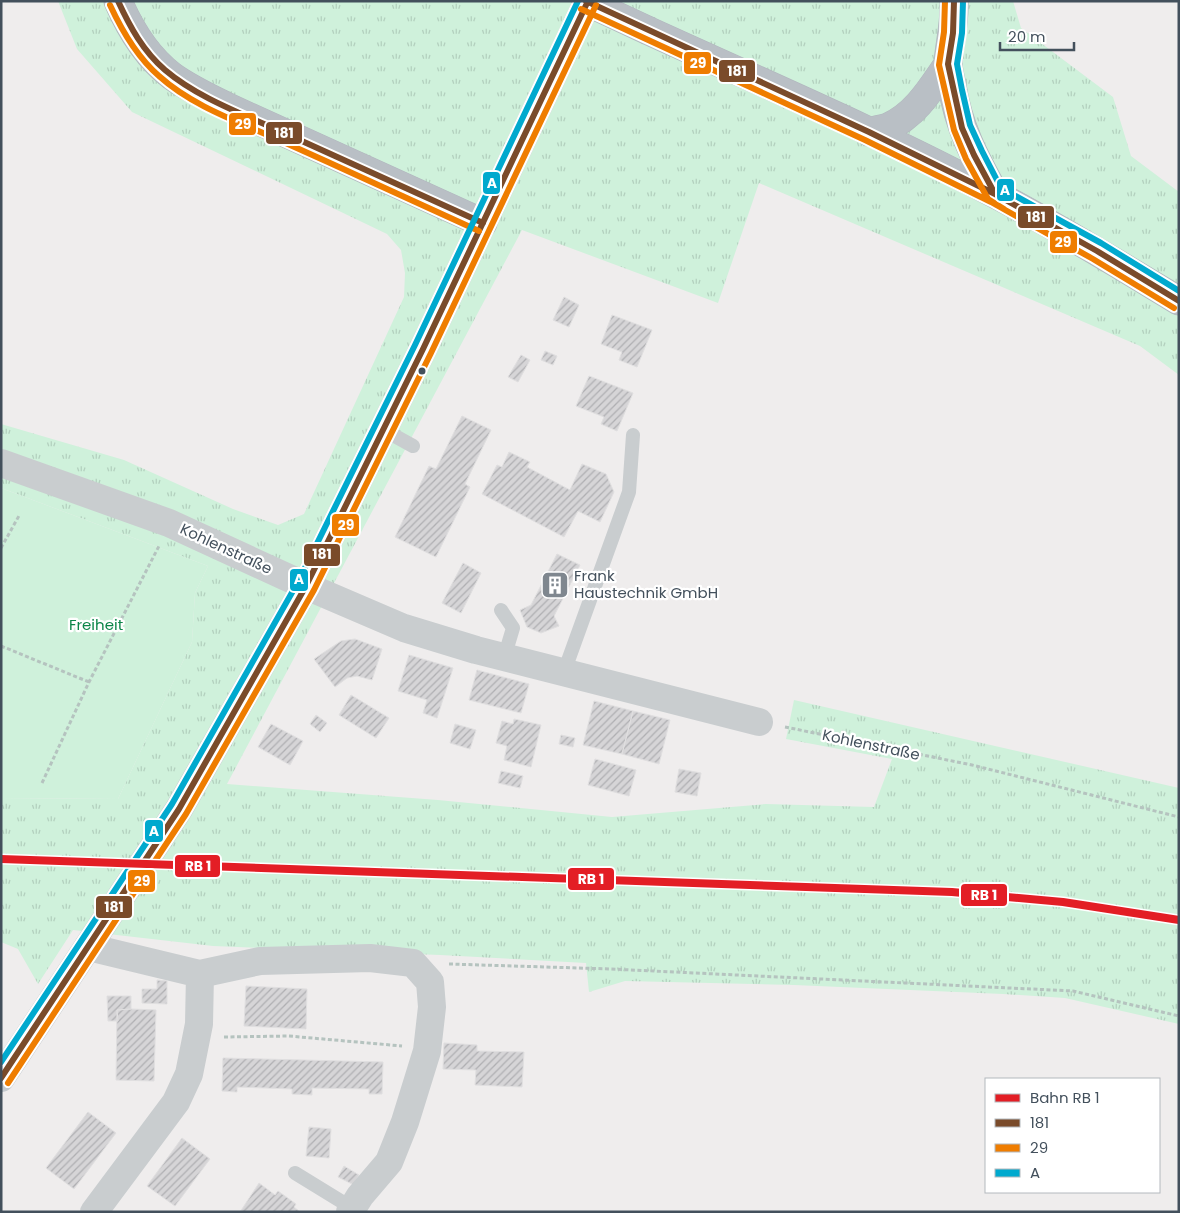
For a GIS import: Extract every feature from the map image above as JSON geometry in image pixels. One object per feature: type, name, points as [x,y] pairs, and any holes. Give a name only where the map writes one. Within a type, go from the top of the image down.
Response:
[{"type":"highway","points":[[118,1],[129,26],[149,53],[171,75],[195,91],[483,223]]},
{"type":"highway","points":[[586,1],[869,132],[995,194],[1097,251],[1179,301]]},
{"type":"highway","points":[[954,1],[953,33],[948,64],[953,92],[962,128],[995,194]]},
{"type":"highway","points":[[869,132],[888,126],[906,116],[919,104],[948,64]]},
{"type":"main road","points":[[1,1078],[179,809],[306,586],[384,430],[586,1]]},
{"type":"street","name":"Kohlenstraße","points":[[1,463],[170,522],[306,586],[404,628],[504,658],[759,722]]},
{"type":"street","points":[[95,938],[200,984],[260,960],[370,958],[413,963],[430,982],[432,1008],[427,1051],[405,1122],[389,1162],[351,1210]]},
{"type":"street","points":[[94,1212],[176,1102],[189,1074],[199,1024],[200,984]]},
{"type":"lane","points":[[384,430],[413,446]]},
{"type":"lane","points":[[564,672],[629,492],[633,436]]},
{"type":"lane","points":[[501,610],[513,628],[504,658]]},
{"type":"lane","points":[[200,984],[210,1002],[211,1037]]},
{"type":"lane","points":[[295,1173],[351,1210]]},
{"type":"path","points":[[1,548],[20,514]]},
{"type":"path","points":[[42,783],[89,682],[170,522]]},
{"type":"path","points":[[1,646],[89,682]]},
{"type":"path","name":"Kohlenstraße","points":[[759,722],[972,765],[1179,817]]},
{"type":"path","points":[[413,963],[612,968],[1073,991],[1179,1016]]},
{"type":"path","points":[[211,1037],[290,1036],[400,1046],[427,1051]]},
{"type":"green space","points":[[58,1],[1013,1],[1021,28],[1113,97],[1131,156],[1179,192],[1179,375],[1140,346],[759,183],[718,303],[522,230],[227,784],[438,800],[612,817],[766,804],[874,807],[892,759],[786,739],[794,700],[1179,788],[1179,1024],[1065,998],[1003,994],[794,985],[625,981],[589,992],[586,963],[213,946],[73,930],[38,984],[18,949],[1,942],[1,798],[118,799],[192,642],[195,593],[208,566],[1,488],[1,424],[124,460],[233,509],[278,525],[304,514],[404,297],[405,273],[401,250],[387,234],[132,112],[77,49]]},
{"type":"green space","name":"Freiheit","points":[[1,488],[208,566],[195,593],[192,642],[118,799],[1,798]]},
{"type":"building","points":[[564,297],[579,305],[569,327],[553,320]]},
{"type":"building","points":[[612,315],[652,330],[637,367],[619,360],[622,352],[601,344]]},
{"type":"building","points":[[545,351],[557,356],[553,365],[541,360]]},
{"type":"building","points":[[521,355],[530,360],[518,382],[508,377]]},
{"type":"building","points":[[589,376],[633,393],[617,431],[601,424],[604,417],[576,406]]},
{"type":"building","points":[[462,416],[491,430],[465,484],[470,487],[436,557],[395,537],[429,466],[436,469]]},
{"type":"building","points":[[509,452],[530,462],[527,467],[570,490],[582,464],[606,474],[614,492],[600,522],[578,511],[564,537],[482,494],[497,465],[502,467]]},
{"type":"building","name":"Frank Haustechnik GmbH","points":[[557,554],[580,565],[554,616],[559,626],[541,633],[527,627],[520,610],[531,605]]},
{"type":"building","points":[[463,563],[481,573],[461,613],[442,603]]},
{"type":"building","points":[[355,639],[382,649],[372,680],[357,676],[347,678],[335,687],[314,659],[341,641]]},
{"type":"building","points":[[409,655],[453,668],[437,718],[423,713],[427,700],[398,691]]},
{"type":"building","points":[[477,670],[529,684],[521,713],[469,700]]},
{"type":"building","points":[[351,695],[389,718],[376,738],[339,715]]},
{"type":"building","points":[[594,701],[633,711],[622,754],[583,745]]},
{"type":"building","points":[[633,711],[670,720],[659,764],[622,754]]},
{"type":"building","points":[[316,715],[327,723],[320,732],[310,724]]},
{"type":"building","points":[[514,719],[541,725],[531,767],[504,760],[507,746],[496,743],[502,721],[513,724]]},
{"type":"building","points":[[271,724],[303,741],[290,765],[258,747]]},
{"type":"building","points":[[455,724],[476,730],[470,749],[450,743]]},
{"type":"building","points":[[561,735],[575,738],[573,747],[559,744]]},
{"type":"building","points":[[595,759],[636,770],[629,796],[588,785]]},
{"type":"building","points":[[679,769],[701,773],[697,796],[675,792]]},
{"type":"building","points":[[501,771],[523,776],[520,788],[498,783]]},
{"type":"building","points":[[157,980],[167,981],[167,1004],[142,1003],[142,989],[157,989]]},
{"type":"building","points":[[246,986],[307,989],[306,1029],[244,1026]]},
{"type":"building","points":[[107,996],[131,996],[131,1009],[117,1010],[118,1021],[108,1021]]},
{"type":"building","points":[[117,1010],[156,1010],[154,1081],[116,1080]]},
{"type":"building","points":[[444,1043],[477,1045],[477,1051],[524,1052],[522,1087],[475,1085],[476,1070],[443,1069]]},
{"type":"building","points":[[223,1058],[383,1062],[382,1094],[369,1094],[369,1089],[312,1088],[312,1095],[292,1094],[292,1089],[237,1087],[237,1092],[222,1091]]},
{"type":"building","points":[[88,1112],[116,1133],[74,1189],[46,1168]]},
{"type":"building","points":[[309,1127],[331,1129],[329,1158],[306,1156]]},
{"type":"building","points":[[182,1138],[210,1159],[175,1206],[147,1186]]},
{"type":"building","points":[[344,1166],[359,1175],[354,1185],[338,1177]]},
{"type":"building","points":[[259,1183],[275,1195],[278,1191],[296,1204],[294,1207],[300,1212],[240,1212]]},
{"type":"transit line","name":"181","points":[[118,1],[132,29],[150,55],[165,70],[192,89],[237,112],[483,223]]},
{"type":"transit line","name":"A","points":[[1,1062],[172,804],[298,582],[415,345],[578,1]]},
{"type":"transit line","name":"181","points":[[586,1],[869,132],[995,194],[1097,251],[1179,301]]},
{"type":"transit line","name":"181","points":[[1,1078],[179,809],[306,586],[423,349],[588,1]]},
{"type":"transit line","name":"29","points":[[945,1],[944,32],[939,65],[954,130],[966,159],[988,199],[1004,209]]},
{"type":"transit line","name":"181","points":[[954,1],[953,33],[948,64],[962,128],[995,194],[1008,201]]},
{"type":"transit line","name":"A","points":[[963,1],[962,33],[957,64],[962,90],[970,125],[1001,188],[1101,243],[1179,291]]},
{"type":"transit line","name":"29","points":[[110,5],[125,34],[144,61],[172,87],[186,96],[216,112],[479,231]]},
{"type":"transit line","name":"29","points":[[8,1083],[186,814],[314,590],[431,353],[596,5]]},
{"type":"transit line","name":"29","points":[[581,9],[865,140],[991,202],[1093,259],[1174,308]]},
{"type":"transit line","points":[[1,859],[952,892],[1063,902],[1179,920]]},
{"type":"place","name":"Frank Haustechnik GmbH","points":[[555,585]]}]
